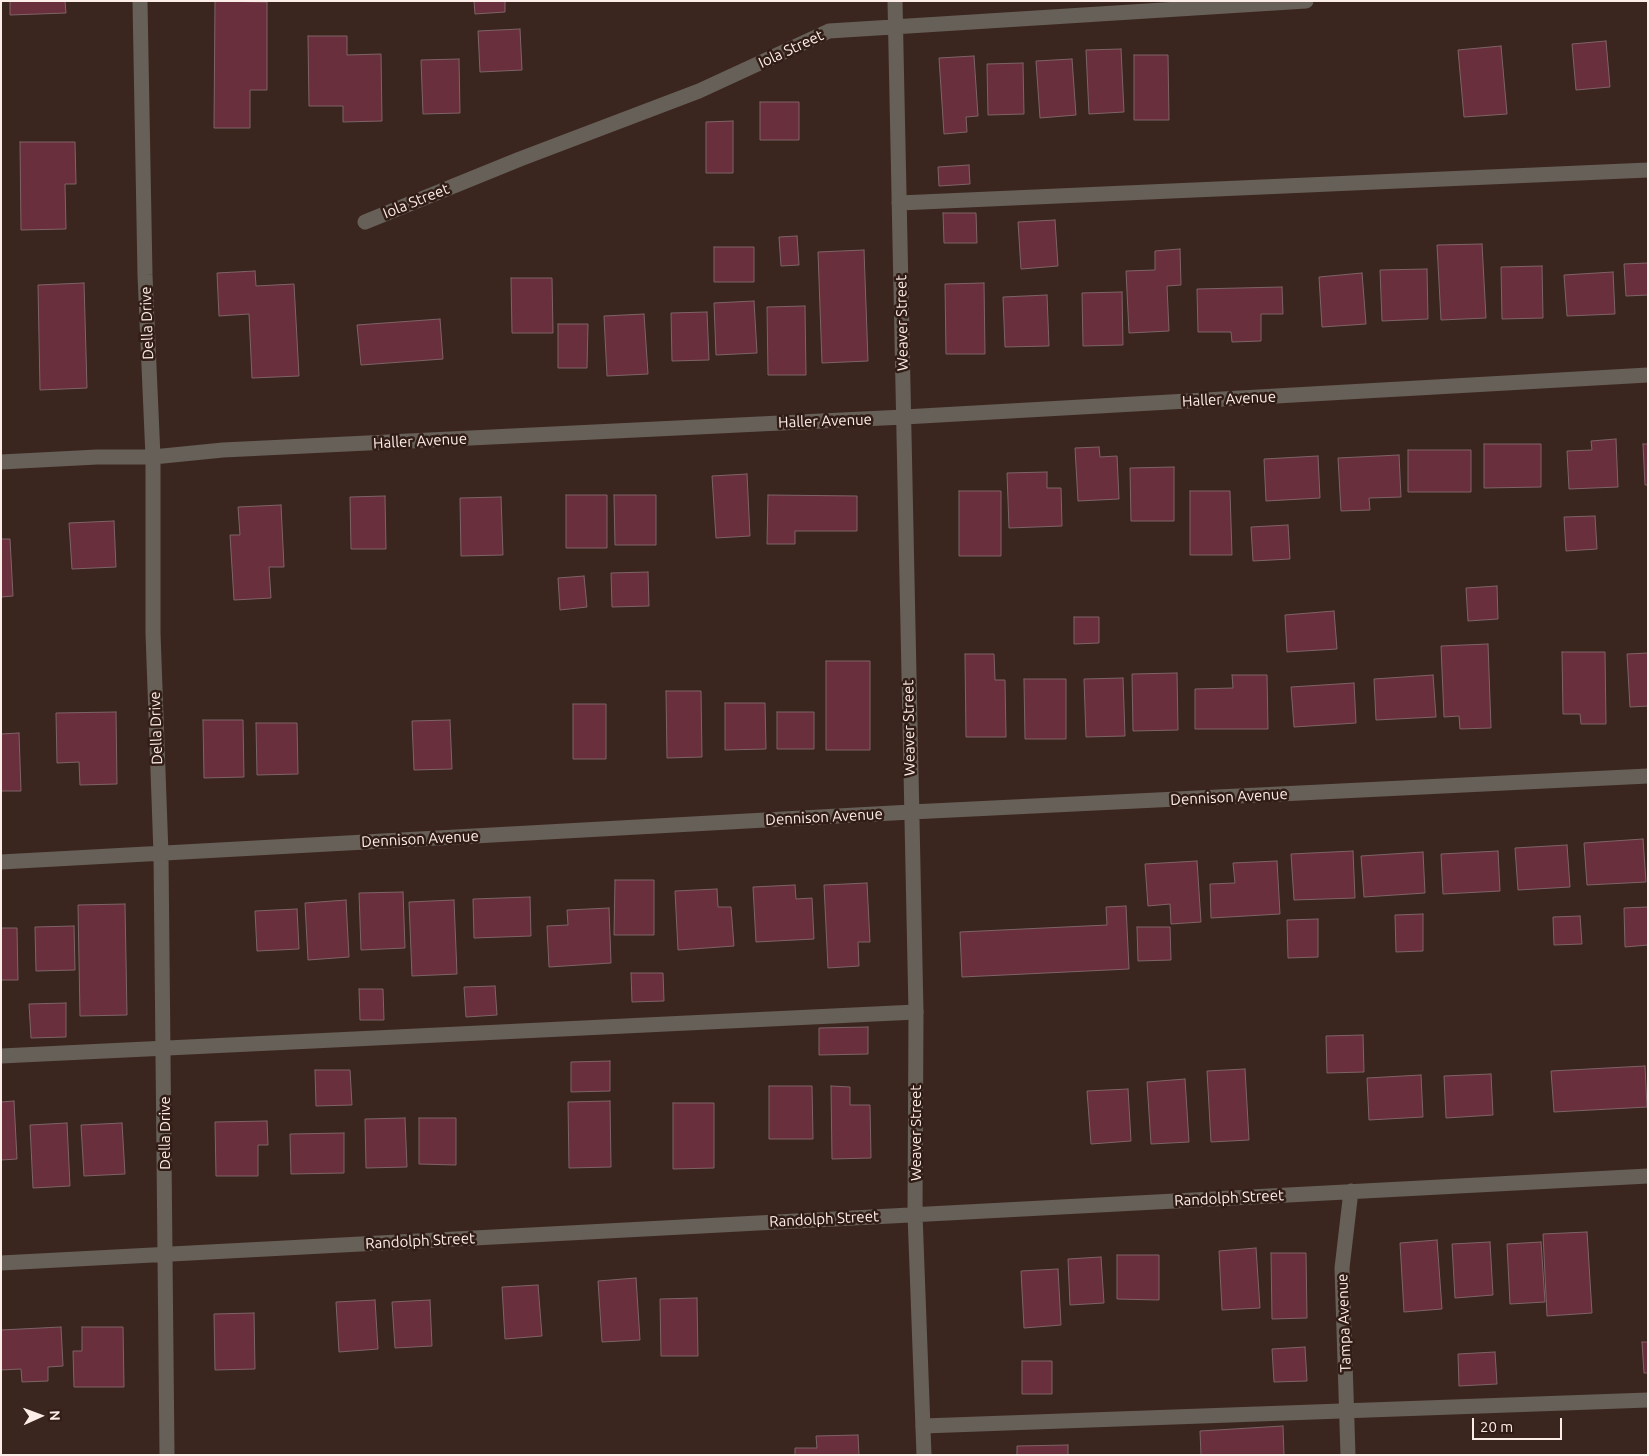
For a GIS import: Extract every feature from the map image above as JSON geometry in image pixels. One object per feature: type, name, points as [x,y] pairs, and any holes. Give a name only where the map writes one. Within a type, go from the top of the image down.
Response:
[{"type":"street","name":"Della Drive","points":[[140,1],[145,275],[153,457],[153,633],[161,854],[166,1455]]},
{"type":"street","name":"Weaver Street","points":[[895,1],[916,1012],[915,1214],[924,1455]]},
{"type":"street","name":"Iola Street","points":[[365,222],[520,158],[699,91],[829,31],[1306,1]]},
{"type":"street","points":[[899,203],[1648,170]]},
{"type":"street","name":"Haller Avenue","points":[[1,462],[96,457],[153,457],[224,450],[904,417],[1648,375]]},
{"type":"street","name":"Dennison Avenue","points":[[1,862],[911,812],[1648,776]]},
{"type":"street","points":[[1,1056],[916,1012]]},
{"type":"street","name":"Randolph Street","points":[[1,1263],[1648,1176]]},
{"type":"street","name":"Tampa Avenue","points":[[1348,1455],[1342,1268],[1351,1192]]},
{"type":"street","points":[[923,1426],[1648,1400]]},
{"type":"building","points":[[10,1],[65,1],[66,13],[10,15]]},
{"type":"building","points":[[215,1],[267,2],[267,90],[250,90],[250,128],[214,128]]},
{"type":"building","points":[[474,1],[505,1],[505,12],[475,14]]},
{"type":"building","points":[[520,29],[522,70],[480,72],[478,31]]},
{"type":"building","points":[[308,36],[347,36],[347,55],[381,54],[382,121],[343,122],[343,106],[309,106]]},
{"type":"building","points":[[1606,41],[1610,87],[1576,90],[1572,44]]},
{"type":"building","points":[[1501,46],[1507,114],[1464,117],[1458,50]]},
{"type":"building","points":[[1121,49],[1124,112],[1089,114],[1086,50]]},
{"type":"building","points":[[1134,55],[1168,55],[1169,120],[1134,120]]},
{"type":"building","points":[[974,56],[978,116],[966,117],[967,132],[944,134],[939,58]]},
{"type":"building","points":[[459,59],[460,113],[423,114],[421,60]]},
{"type":"building","points":[[1072,59],[1076,115],[1040,118],[1036,61]]},
{"type":"building","points":[[1023,63],[1024,114],[988,115],[987,64]]},
{"type":"building","points":[[760,102],[799,102],[799,140],[760,140]]},
{"type":"building","points":[[733,121],[733,173],[706,173],[706,122]]},
{"type":"building","points":[[20,142],[75,142],[76,184],[65,184],[66,229],[21,230]]},
{"type":"building","points":[[969,165],[970,184],[939,186],[938,167]]},
{"type":"building","points":[[943,213],[976,213],[977,243],[944,243]]},
{"type":"building","points":[[1055,220],[1058,266],[1021,269],[1018,222]]},
{"type":"building","points":[[797,236],[799,265],[781,266],[779,237]]},
{"type":"building","points":[[1482,244],[1486,318],[1441,320],[1437,245]]},
{"type":"building","points":[[714,247],[754,247],[754,282],[714,282]]},
{"type":"building","points":[[1180,249],[1181,285],[1167,286],[1169,331],[1129,333],[1126,271],[1155,270],[1155,251]]},
{"type":"building","points":[[864,250],[868,361],[822,363],[818,252]]},
{"type":"building","points":[[1648,263],[1648,295],[1626,296],[1624,264]]},
{"type":"building","points":[[1542,266],[1543,318],[1502,319],[1501,267]]},
{"type":"building","points":[[1427,269],[1428,319],[1382,321],[1380,270]]},
{"type":"building","points":[[255,271],[256,286],[294,284],[299,376],[252,378],[249,314],[219,316],[217,273]]},
{"type":"building","points":[[1613,272],[1615,314],[1567,316],[1564,275]]},
{"type":"building","points":[[1362,273],[1366,324],[1322,327],[1319,277]]},
{"type":"building","points":[[511,278],[552,278],[553,333],[512,333]]},
{"type":"building","points":[[84,283],[87,388],[40,390],[38,285]]},
{"type":"building","points":[[984,283],[985,354],[946,354],[945,284]]},
{"type":"building","points":[[1282,287],[1283,314],[1261,314],[1261,341],[1232,342],[1231,332],[1198,332],[1197,289]]},
{"type":"building","points":[[1122,292],[1123,345],[1083,346],[1082,293]]},
{"type":"building","points":[[1047,295],[1049,346],[1005,347],[1003,297]]},
{"type":"building","points":[[754,301],[757,353],[716,355],[714,303]]},
{"type":"building","points":[[805,306],[806,375],[768,375],[767,307]]},
{"type":"building","points":[[707,312],[709,360],[672,361],[671,313]]},
{"type":"building","points":[[644,314],[648,374],[607,376],[604,316]]},
{"type":"building","points":[[440,319],[443,359],[361,365],[357,325]]},
{"type":"building","points":[[558,324],[588,324],[587,368],[558,368]]},
{"type":"building","points":[[1616,439],[1618,487],[1569,489],[1567,451],[1592,450],[1591,441]]},
{"type":"building","points":[[1484,444],[1541,444],[1541,487],[1484,488]]},
{"type":"building","points":[[1643,444],[1648,444],[1648,485],[1645,485]]},
{"type":"building","points":[[1099,447],[1100,457],[1117,456],[1119,499],[1078,501],[1075,448]]},
{"type":"building","points":[[1408,450],[1471,450],[1471,492],[1408,492]]},
{"type":"building","points":[[1399,455],[1401,497],[1369,498],[1370,510],[1341,511],[1338,458]]},
{"type":"building","points":[[1318,456],[1320,498],[1266,501],[1264,459]]},
{"type":"building","points":[[1174,467],[1174,521],[1131,521],[1130,468]]},
{"type":"building","points":[[1047,472],[1047,488],[1061,488],[1062,526],[1009,528],[1007,473]]},
{"type":"building","points":[[747,474],[750,536],[716,538],[712,476]]},
{"type":"building","points":[[959,491],[1001,491],[1001,556],[959,556]]},
{"type":"building","points":[[1190,491],[1230,491],[1232,555],[1190,555]]},
{"type":"building","points":[[566,495],[607,495],[607,548],[566,548]]},
{"type":"building","points":[[614,495],[656,495],[656,545],[615,545]]},
{"type":"building","points":[[768,495],[857,496],[857,531],[795,531],[795,544],[767,544]]},
{"type":"building","points":[[385,496],[386,549],[351,549],[350,497]]},
{"type":"building","points":[[501,497],[503,555],[461,556],[460,498]]},
{"type":"building","points":[[281,505],[284,567],[269,567],[271,598],[234,600],[230,535],[240,535],[238,507]]},
{"type":"building","points":[[1595,516],[1597,549],[1566,551],[1564,517]]},
{"type":"building","points":[[114,521],[116,567],[72,569],[69,523]]},
{"type":"building","points":[[1288,525],[1290,559],[1253,561],[1251,527]]},
{"type":"building","points":[[1,539],[10,539],[13,596],[1,597]]},
{"type":"building","points":[[648,572],[649,606],[612,607],[611,573]]},
{"type":"building","points":[[584,576],[587,607],[560,610],[558,578]]},
{"type":"building","points":[[1497,586],[1498,619],[1468,621],[1466,588]]},
{"type":"building","points":[[1334,611],[1337,649],[1287,652],[1285,615]]},
{"type":"building","points":[[1074,617],[1099,617],[1099,643],[1074,644]]},
{"type":"building","points":[[1488,644],[1491,728],[1460,729],[1459,716],[1444,717],[1441,646]]},
{"type":"building","points":[[1562,652],[1605,652],[1606,724],[1581,724],[1580,714],[1563,714]]},
{"type":"building","points":[[1648,653],[1648,706],[1630,707],[1627,654]]},
{"type":"building","points":[[965,654],[994,654],[995,680],[1005,680],[1006,737],[966,737]]},
{"type":"building","points":[[826,661],[870,661],[870,750],[826,750]]},
{"type":"building","points":[[1177,673],[1178,730],[1133,731],[1132,674]]},
{"type":"building","points":[[1232,675],[1267,675],[1268,729],[1195,729],[1195,689],[1233,688]]},
{"type":"building","points":[[1433,675],[1436,717],[1376,720],[1374,679]]},
{"type":"building","points":[[1123,678],[1125,736],[1086,737],[1084,679]]},
{"type":"building","points":[[1024,679],[1066,679],[1066,739],[1025,739]]},
{"type":"building","points":[[1354,683],[1356,723],[1294,727],[1291,687]]},
{"type":"building","points":[[666,691],[701,691],[702,757],[667,758]]},
{"type":"building","points":[[725,703],[765,703],[766,749],[725,750]]},
{"type":"building","points":[[573,704],[606,704],[606,759],[573,759]]},
{"type":"building","points":[[116,712],[117,784],[80,785],[79,762],[57,763],[56,713]]},
{"type":"building","points":[[777,712],[814,712],[814,749],[777,749]]},
{"type":"building","points":[[203,720],[243,720],[244,777],[204,778]]},
{"type":"building","points":[[450,720],[452,769],[414,770],[412,721]]},
{"type":"building","points":[[256,723],[297,723],[298,774],[257,775]]},
{"type":"building","points":[[19,733],[21,791],[1,791],[1,734]]},
{"type":"building","points":[[1643,839],[1646,882],[1587,885],[1584,843]]},
{"type":"building","points":[[1567,845],[1570,887],[1518,890],[1515,848]]},
{"type":"building","points":[[1353,851],[1355,898],[1294,900],[1291,854]]},
{"type":"building","points":[[1498,851],[1500,891],[1443,894],[1441,854]]},
{"type":"building","points":[[1423,852],[1425,893],[1364,897],[1361,856]]},
{"type":"building","points":[[1197,861],[1201,922],[1171,924],[1170,904],[1148,906],[1145,864]]},
{"type":"building","points":[[1277,861],[1280,914],[1211,918],[1210,884],[1235,883],[1233,863]]},
{"type":"building","points":[[615,880],[654,880],[654,935],[614,935]]},
{"type":"building","points":[[867,883],[870,942],[858,942],[859,966],[828,968],[824,885]]},
{"type":"building","points":[[795,885],[796,899],[812,898],[814,939],[756,942],[753,887]]},
{"type":"building","points":[[717,889],[718,907],[731,907],[734,946],[678,950],[675,891]]},
{"type":"building","points":[[403,892],[405,948],[361,950],[359,893]]},
{"type":"building","points":[[530,897],[531,936],[474,938],[473,899]]},
{"type":"building","points":[[346,900],[349,957],[308,960],[305,903]]},
{"type":"building","points":[[454,900],[457,974],[412,976],[409,902]]},
{"type":"building","points":[[125,904],[127,1015],[80,1016],[78,905]]},
{"type":"building","points":[[1126,906],[1129,969],[962,977],[960,932],[1107,925],[1106,907]]},
{"type":"building","points":[[1648,907],[1648,945],[1625,947],[1624,908]]},
{"type":"building","points":[[609,908],[611,963],[549,967],[547,926],[568,925],[567,910]]},
{"type":"building","points":[[297,909],[299,949],[257,951],[255,911]]},
{"type":"building","points":[[1423,914],[1423,951],[1396,952],[1395,915]]},
{"type":"building","points":[[1580,916],[1582,944],[1554,945],[1553,917]]},
{"type":"building","points":[[1318,919],[1318,957],[1288,958],[1287,920]]},
{"type":"building","points":[[74,926],[75,970],[36,971],[35,927]]},
{"type":"building","points":[[1137,927],[1170,927],[1171,960],[1138,961]]},
{"type":"building","points":[[1,928],[17,928],[18,980],[1,980]]},
{"type":"building","points":[[631,973],[663,973],[664,1001],[632,1002]]},
{"type":"building","points":[[495,986],[497,1015],[466,1017],[464,987]]},
{"type":"building","points":[[359,989],[383,989],[384,1020],[360,1020]]},
{"type":"building","points":[[66,1003],[66,1037],[31,1038],[29,1004]]},
{"type":"building","points":[[868,1027],[868,1054],[819,1055],[819,1028]]},
{"type":"building","points":[[1363,1035],[1364,1072],[1327,1073],[1326,1036]]},
{"type":"building","points":[[610,1061],[610,1091],[571,1092],[571,1062]]},
{"type":"building","points":[[1645,1066],[1647,1107],[1554,1112],[1551,1071]]},
{"type":"building","points":[[1245,1069],[1249,1140],[1211,1142],[1207,1071]]},
{"type":"building","points":[[315,1070],[350,1070],[352,1105],[316,1106]]},
{"type":"building","points":[[1491,1074],[1493,1115],[1446,1118],[1444,1076]]},
{"type":"building","points":[[1421,1075],[1423,1117],[1369,1120],[1367,1078]]},
{"type":"building","points":[[1185,1079],[1189,1142],[1151,1144],[1147,1082]]},
{"type":"building","points":[[769,1086],[812,1086],[813,1139],[769,1139]]},
{"type":"building","points":[[831,1086],[850,1087],[850,1105],[870,1105],[871,1158],[832,1159]]},
{"type":"building","points":[[1128,1089],[1131,1141],[1091,1144],[1087,1091]]},
{"type":"building","points":[[14,1101],[17,1159],[1,1160],[1,1102]]},
{"type":"building","points":[[610,1101],[611,1167],[569,1168],[568,1102]]},
{"type":"building","points":[[673,1103],[714,1103],[714,1168],[673,1169]]},
{"type":"building","points":[[405,1118],[407,1167],[366,1168],[365,1119]]},
{"type":"building","points":[[419,1118],[456,1118],[456,1165],[419,1164]]},
{"type":"building","points":[[267,1121],[268,1145],[258,1145],[258,1176],[216,1176],[215,1122]]},
{"type":"building","points":[[67,1123],[70,1186],[33,1188],[30,1125]]},
{"type":"building","points":[[122,1123],[125,1174],[84,1176],[81,1125]]},
{"type":"building","points":[[344,1133],[344,1173],[291,1174],[290,1134]]},
{"type":"building","points":[[1587,1232],[1592,1313],[1547,1316],[1543,1234]]},
{"type":"building","points":[[1437,1240],[1442,1309],[1404,1312],[1400,1243]]},
{"type":"building","points":[[1490,1242],[1493,1295],[1455,1298],[1452,1244]]},
{"type":"building","points":[[1541,1242],[1545,1302],[1510,1304],[1507,1244]]},
{"type":"building","points":[[1256,1248],[1260,1308],[1222,1310],[1219,1251]]},
{"type":"building","points":[[1271,1253],[1306,1253],[1307,1318],[1272,1319]]},
{"type":"building","points":[[1117,1255],[1159,1255],[1159,1300],[1117,1299]]},
{"type":"building","points":[[1101,1257],[1104,1303],[1070,1305],[1068,1259]]},
{"type":"building","points":[[1058,1269],[1061,1325],[1024,1328],[1021,1271]]},
{"type":"building","points":[[636,1278],[640,1340],[602,1342],[598,1281]]},
{"type":"building","points":[[538,1285],[542,1336],[505,1339],[502,1287]]},
{"type":"building","points":[[697,1298],[698,1356],[661,1356],[660,1299]]},
{"type":"building","points":[[375,1300],[378,1349],[339,1352],[336,1302]]},
{"type":"building","points":[[430,1300],[432,1346],[395,1348],[392,1302]]},
{"type":"building","points":[[254,1313],[255,1369],[215,1370],[214,1314]]},
{"type":"building","points":[[61,1327],[63,1366],[48,1367],[48,1381],[22,1382],[21,1369],[1,1370],[1,1330]]},
{"type":"building","points":[[82,1327],[123,1327],[124,1387],[74,1387],[73,1351],[82,1351]]},
{"type":"building","points":[[1642,1342],[1648,1342],[1648,1373],[1644,1373]]},
{"type":"building","points":[[1305,1347],[1307,1381],[1274,1382],[1272,1349]]},
{"type":"building","points":[[1495,1352],[1497,1384],[1459,1386],[1458,1354]]},
{"type":"building","points":[[1022,1361],[1052,1361],[1052,1394],[1022,1394]]},
{"type":"building","points":[[1283,1426],[1284,1455],[1201,1455],[1200,1431]]},
{"type":"building","points":[[858,1435],[859,1455],[795,1455],[795,1448],[817,1448],[816,1436]]},
{"type":"building","points":[[1068,1445],[1068,1455],[1017,1455],[1017,1446]]}]
